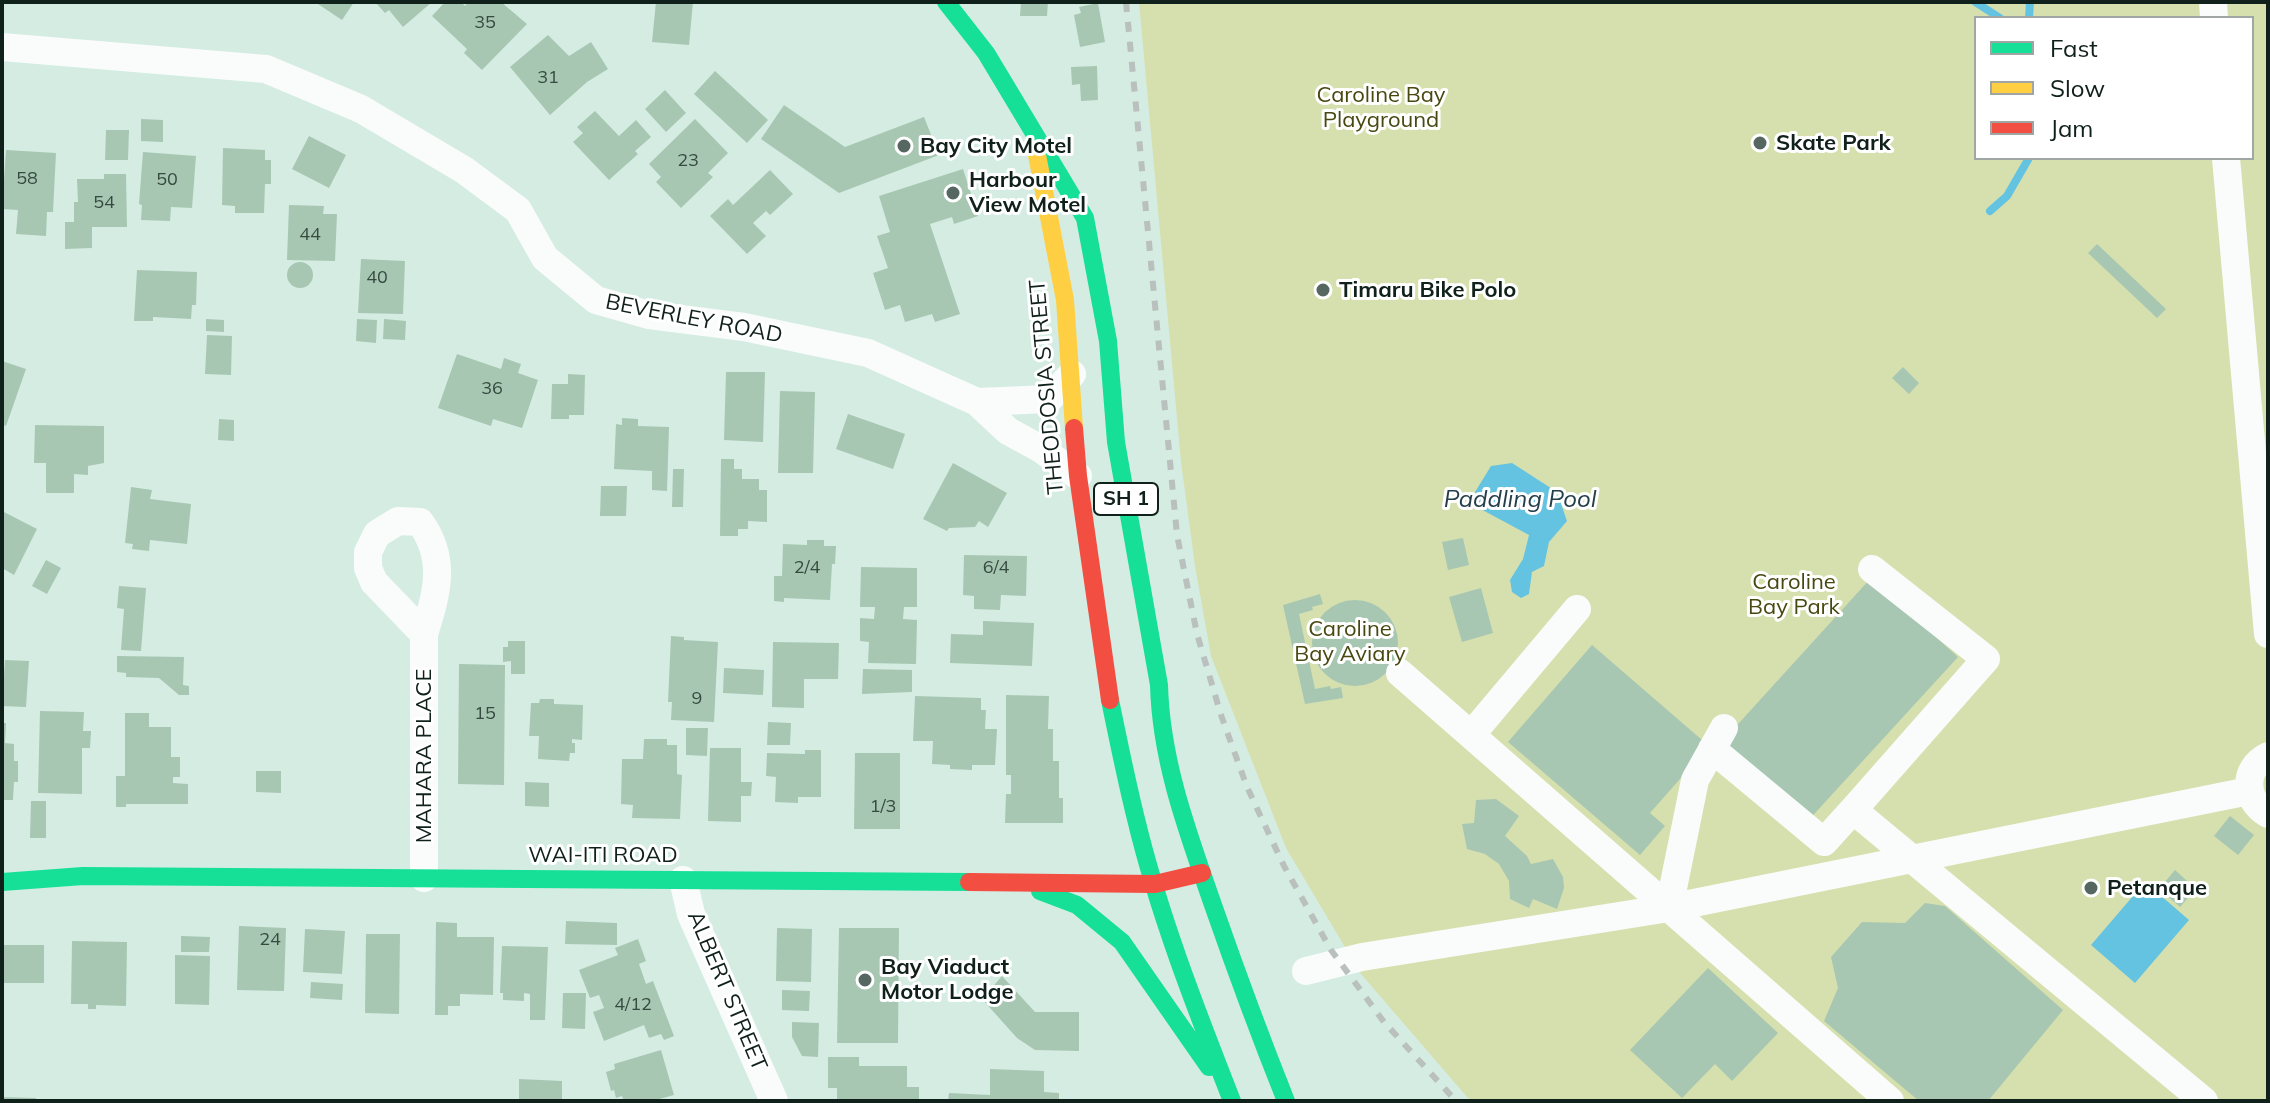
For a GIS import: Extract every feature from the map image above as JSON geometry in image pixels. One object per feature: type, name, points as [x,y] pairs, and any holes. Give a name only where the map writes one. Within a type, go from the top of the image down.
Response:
[{"type":"main road","name":"SH 1","points":[[946,2],[986,53],[1085,218],[1108,341],[1116,442],[1159,685],[1158,709],[1181,812],[1250,1012],[1286,1101]]},
{"type":"main road","name":"THEODOSIA STREET","points":[[1034,133],[1065,300],[1078,476],[1105,677],[1136,821],[1187,987],[1231,1098]]},
{"type":"main road","name":"WAI-ITI ROAD","points":[[2,882],[83,876],[1155,884],[1202,873]]},
{"type":"main road","points":[[1019,884],[1077,905],[1122,942],[1231,1098]]},
{"type":"street","name":"BEVERLEY ROAD","points":[[2,47],[266,69],[361,109],[464,170],[518,210],[545,258],[596,300],[649,315],[744,327],[868,353],[977,402],[1008,431],[1041,449],[1078,476]]},
{"type":"street","points":[[2226,160],[2268,634]]},
{"type":"street","name":"BEVERLEY ROAD","points":[[977,402],[1049,399],[1072,374]]},
{"type":"street","points":[[1669,908],[1695,780],[1718,738],[1824,842],[1986,659],[1872,569]]},
{"type":"street","points":[[1471,735],[1577,609]]},
{"type":"street","name":"MAHARA PLACE","points":[[424,634],[424,878]]},
{"type":"street","points":[[1400,673],[1890,1101]]},
{"type":"street","points":[[2268,756],[2261,759],[2251,773],[2249,791],[2257,807],[2268,814]]},
{"type":"street","points":[[1306,971],[1376,955],[1669,908],[2249,791]]},
{"type":"street","points":[[1853,810],[2204,1101]]},
{"type":"street","name":"ALBERT STREET","points":[[683,880],[691,914],[774,1101]]},
{"type":"green space","name":"Caroline Bay Park","points":[[1139,2],[2268,2],[2268,1101],[1472,1101],[1361,974],[1286,848],[1211,656],[1181,462]]},
{"type":"water","name":"Paddling Pool","points":[[1512,463],[1557,492],[1567,521],[1549,542],[1544,566],[1532,572],[1529,594],[1521,598],[1512,592],[1510,580],[1523,559],[1529,535],[1475,506],[1475,492],[1491,466]]},
{"type":"water","points":[[2145,882],[2189,920],[2135,983],[2091,945]]},
{"type":"building","points":[[315,2],[354,2],[342,20]]},
{"type":"building","points":[[375,2],[432,2],[403,27],[389,10],[385,13]]},
{"type":"building","points":[[445,2],[461,2],[465,6],[468,2],[501,2],[527,24],[482,70],[464,53],[467,49],[432,16]]},
{"type":"building","points":[[656,2],[693,2],[689,45],[652,42]]},
{"type":"building","points":[[1021,2],[1048,2],[1047,16],[1020,16]]},
{"type":"building","points":[[1098,3],[1105,42],[1080,47],[1074,15],[1081,13],[1079,7]]},
{"type":"building","points":[[548,35],[569,56],[591,42],[608,69],[587,82],[550,115],[510,67]]},
{"type":"building","points":[[1097,66],[1098,100],[1081,101],[1080,84],[1072,85],[1071,67]]},
{"type":"building","points":[[715,71],[768,120],[747,143],[694,94]]},
{"type":"building","points":[[665,90],[686,113],[666,132],[645,109]]},
{"type":"building","points":[[784,105],[845,147],[924,117],[939,155],[839,193],[761,139]]},
{"type":"building","points":[[595,111],[619,136],[636,120],[651,137],[635,151],[638,154],[609,180],[573,142],[583,133],[577,127]]},
{"type":"building","points":[[141,119],[163,120],[163,142],[141,141]]},
{"type":"building","points":[[695,119],[728,153],[708,173],[713,177],[681,208],[656,182],[661,177],[649,164]]},
{"type":"building","points":[[106,130],[129,130],[128,160],[105,160]]},
{"type":"building","points":[[309,136],[346,155],[329,188],[292,169]]},
{"type":"building","points":[[223,148],[265,150],[265,160],[271,160],[271,184],[265,184],[264,213],[235,213],[235,206],[222,205]]},
{"type":"building","points":[[6,150],[56,153],[53,212],[47,212],[46,236],[16,234],[18,210],[2,209]]},
{"type":"building","points":[[143,152],[196,156],[192,208],[171,207],[170,221],[141,220],[142,205],[139,204]]},
{"type":"building","points":[[963,169],[978,216],[954,224],[952,217],[930,224],[960,314],[935,322],[932,314],[905,322],[900,305],[885,310],[873,273],[888,268],[877,236],[890,232],[879,196]]},
{"type":"building","points":[[770,170],[793,194],[770,215],[766,211],[753,223],[766,236],[747,254],[710,216],[728,199],[733,205]]},
{"type":"building","points":[[104,174],[126,174],[127,227],[92,227],[92,248],[65,249],[65,222],[74,222],[74,202],[78,202],[77,179],[104,179]]},
{"type":"building","points":[[289,205],[324,206],[323,214],[337,214],[335,261],[287,260]]},
{"type":"building","points":[[2097,244],[2166,309],[2157,318],[2088,253]]},
{"type":"building","points":[[361,259],[405,261],[403,314],[358,313]]},
{"type":"building","points":[[300,262],[309,266],[313,275],[309,284],[300,288],[291,284],[287,275],[291,266]]},
{"type":"building","points":[[137,270],[197,272],[196,305],[192,305],[191,319],[153,317],[153,321],[134,321]]},
{"type":"building","points":[[206,319],[224,320],[224,332],[206,331]]},
{"type":"building","points":[[357,319],[377,320],[376,343],[356,341]]},
{"type":"building","points":[[384,319],[406,321],[405,340],[383,339]]},
{"type":"building","points":[[207,335],[232,336],[231,375],[205,374]]},
{"type":"building","points":[[457,354],[501,369],[504,358],[521,364],[518,373],[538,380],[522,428],[493,419],[491,426],[438,408]]},
{"type":"building","points":[[2,361],[26,369],[6,426],[2,424]]},
{"type":"building","points":[[1903,367],[1919,383],[1909,394],[1892,378]]},
{"type":"building","points":[[726,372],[765,372],[763,442],[724,440]]},
{"type":"building","points":[[568,374],[585,375],[584,415],[551,419],[552,384],[568,384]]},
{"type":"building","points":[[780,391],[815,392],[813,473],[778,473]]},
{"type":"building","points":[[848,414],[905,434],[893,469],[836,449]]},
{"type":"building","points":[[622,418],[638,419],[638,426],[669,427],[667,491],[652,490],[652,471],[614,469],[616,424],[622,425]]},
{"type":"building","points":[[219,419],[234,420],[234,441],[218,440]]},
{"type":"building","points":[[35,425],[104,426],[104,463],[88,466],[88,475],[74,474],[74,493],[46,493],[46,463],[34,463]]},
{"type":"building","points":[[721,459],[734,459],[734,469],[742,469],[742,479],[759,479],[759,490],[767,490],[767,522],[748,521],[748,529],[738,529],[738,536],[720,536]]},
{"type":"building","points":[[953,463],[1007,493],[988,527],[979,521],[975,527],[949,528],[947,531],[923,519]]},
{"type":"building","points":[[673,469],[684,469],[683,507],[672,507]]},
{"type":"building","points":[[601,486],[627,486],[626,516],[600,516]]},
{"type":"building","points":[[131,487],[152,490],[150,499],[191,504],[187,544],[150,540],[149,551],[132,549],[133,544],[125,543]]},
{"type":"building","points":[[2,511],[37,529],[14,575],[2,568]]},
{"type":"building","points":[[1463,538],[1469,565],[1448,570],[1442,542]]},
{"type":"building","points":[[807,540],[824,540],[824,546],[836,546],[830,600],[784,598],[784,602],[774,601],[774,576],[782,576],[783,544],[807,545]]},
{"type":"building","points":[[964,555],[1027,556],[1026,596],[1001,595],[1000,610],[974,609],[974,596],[963,595]]},
{"type":"building","points":[[46,560],[61,568],[47,594],[32,586]]},
{"type":"building","points":[[861,567],[917,568],[917,607],[904,607],[903,619],[917,620],[916,664],[868,663],[869,642],[860,641],[860,618],[874,619],[875,607],[860,607]]},
{"type":"building","points":[[1871,578],[1958,657],[1805,824],[1719,745]]},
{"type":"building","points":[[119,586],[146,588],[141,651],[121,650],[124,609],[117,608]]},
{"type":"building","points":[[1481,588],[1493,633],[1462,642],[1449,597]]},
{"type":"building","points":[[1320,594],[1323,604],[1299,614],[1315,689],[1341,687],[1343,698],[1305,704],[1283,605]]},
{"type":"building","points":[[1355,600],[1372,603],[1386,612],[1395,626],[1398,643],[1395,660],[1386,674],[1372,683],[1355,686],[1338,683],[1324,674],[1315,660],[1312,643],[1315,626],[1324,612],[1338,603]]},
{"type":"building","points":[[983,621],[1034,623],[1032,666],[950,663],[951,634],[983,635]]},
{"type":"building","points":[[671,636],[718,642],[714,722],[671,720],[672,702],[668,702]]},
{"type":"building","points":[[508,641],[525,641],[525,674],[511,674],[511,661],[503,662],[503,647],[508,647]]},
{"type":"building","points":[[773,642],[839,643],[838,679],[804,679],[804,708],[772,707]]},
{"type":"building","points":[[1592,645],[1709,746],[1650,813],[1665,826],[1640,855],[1508,742]]},
{"type":"building","points":[[117,656],[184,657],[183,685],[189,686],[189,695],[179,695],[159,678],[126,677],[126,673],[117,672]]},
{"type":"building","points":[[5,660],[29,661],[26,707],[2,706]]},
{"type":"building","points":[[459,664],[505,665],[504,785],[458,784]]},
{"type":"building","points":[[724,668],[764,670],[763,695],[723,693]]},
{"type":"building","points":[[863,669],[912,670],[912,692],[862,694]]},
{"type":"building","points":[[1006,695],[1049,696],[1048,729],[1053,729],[1053,761],[1059,761],[1063,823],[1005,823],[1006,794],[1011,794],[1011,775],[1006,775]]},
{"type":"building","points":[[915,696],[981,698],[981,710],[986,710],[985,729],[997,729],[995,765],[972,765],[972,770],[932,764],[933,741],[913,741]]},
{"type":"building","points":[[540,699],[554,699],[554,704],[583,705],[582,740],[572,739],[575,753],[570,753],[569,761],[538,759],[539,736],[529,736],[531,703],[539,703]]},
{"type":"building","points":[[40,711],[84,712],[83,731],[91,731],[90,748],[82,748],[82,794],[38,793]]},
{"type":"building","points":[[125,713],[149,713],[149,727],[171,727],[171,757],[180,757],[180,777],[173,777],[173,783],[188,784],[188,804],[126,804],[126,807],[116,807],[116,776],[125,776]]},
{"type":"building","points":[[768,722],[791,723],[790,745],[767,745]]},
{"type":"building","points":[[2,723],[6,723],[5,743],[14,744],[14,761],[18,761],[18,782],[14,782],[13,800],[2,800]]},
{"type":"building","points":[[686,728],[708,728],[707,756],[686,755]]},
{"type":"building","points":[[644,739],[667,739],[667,745],[677,745],[677,774],[682,775],[680,819],[632,818],[633,805],[621,804],[622,759],[643,759]]},
{"type":"building","points":[[710,748],[741,748],[741,782],[752,782],[751,796],[741,796],[741,822],[708,821]]},
{"type":"building","points":[[805,750],[821,750],[821,797],[798,797],[798,803],[775,802],[776,777],[766,776],[767,753],[805,754]]},
{"type":"building","points":[[855,753],[900,753],[900,829],[854,829]]},
{"type":"building","points":[[256,771],[281,771],[281,793],[256,792]]},
{"type":"building","points":[[525,782],[549,783],[549,807],[525,806]]},
{"type":"building","points":[[1496,799],[1519,816],[1505,836],[1527,856],[1531,864],[1553,859],[1563,877],[1564,888],[1557,909],[1533,899],[1529,908],[1510,899],[1509,881],[1499,864],[1485,854],[1467,849],[1462,824],[1474,823],[1476,800]]},
{"type":"building","points":[[31,801],[46,801],[46,838],[30,838]]},
{"type":"building","points":[[2230,816],[2254,835],[2238,855],[2214,836]]},
{"type":"building","points":[[2175,870],[2196,889],[2180,907],[2159,889]]},
{"type":"building","points":[[1925,903],[1945,906],[2063,1010],[1988,1101],[1919,1101],[1824,1021],[1838,988],[1831,957],[1862,922],[1905,923]]},
{"type":"building","points":[[566,921],[617,923],[617,945],[565,944]]},
{"type":"building","points":[[436,922],[457,923],[457,937],[494,937],[493,995],[460,994],[460,1006],[448,1006],[448,1015],[435,1015]]},
{"type":"building","points":[[239,926],[286,928],[284,991],[237,990]]},
{"type":"building","points":[[777,928],[812,929],[811,982],[776,981]]},
{"type":"building","points":[[839,928],[899,928],[898,1043],[837,1043]]},
{"type":"building","points":[[305,929],[345,931],[342,974],[303,972]]},
{"type":"building","points":[[366,934],[400,934],[399,1014],[365,1013]]},
{"type":"building","points":[[181,936],[210,937],[209,952],[181,952]]},
{"type":"building","points":[[638,939],[646,961],[639,964],[646,984],[653,981],[674,1036],[664,1040],[661,1034],[649,1038],[644,1025],[604,1041],[593,1012],[604,1008],[599,995],[590,998],[579,970],[618,955],[615,948]]},
{"type":"building","points":[[72,941],[127,942],[126,1006],[96,1005],[96,1009],[88,1009],[88,1004],[71,1004]]},
{"type":"building","points":[[2,945],[44,945],[44,983],[2,983]]},
{"type":"building","points":[[502,946],[548,947],[545,1020],[530,1020],[530,994],[524,993],[524,1001],[503,1000],[503,993],[500,993]]},
{"type":"building","points":[[175,955],[210,956],[209,1005],[175,1004]]},
{"type":"building","points":[[1708,968],[1778,1033],[1732,1081],[1715,1064],[1682,1098],[1630,1050]]},
{"type":"building","points":[[1002,976],[1035,1012],[1079,1012],[1079,1051],[1035,1050],[1017,1038],[982,999]]},
{"type":"building","points":[[311,982],[343,984],[342,1000],[310,998]]},
{"type":"building","points":[[782,990],[810,991],[809,1011],[782,1010]]},
{"type":"building","points":[[563,993],[586,993],[585,1029],[562,1028]]},
{"type":"building","points":[[792,1022],[819,1023],[818,1057],[802,1056],[792,1037]]},
{"type":"building","points":[[661,1050],[674,1095],[652,1101],[624,1101],[622,1096],[616,1098],[606,1072],[615,1069],[614,1064]]},
{"type":"building","points":[[828,1057],[859,1057],[859,1066],[907,1066],[907,1087],[919,1087],[919,1101],[837,1101],[837,1088],[828,1088]]},
{"type":"building","points":[[990,1069],[1044,1071],[1044,1092],[1059,1093],[1059,1101],[948,1101],[949,1093],[990,1095]]},
{"type":"building","points":[[519,1079],[562,1081],[562,1101],[519,1101]]},
{"type":"building","points":[[2,1097],[36,1098],[36,1101],[2,1101]]},
{"type":"waterway","points":[[1975,2],[1997,16]]},
{"type":"waterway","points":[[2029,16],[2030,2]]},
{"type":"waterway","points":[[1990,211],[2007,196],[2028,160]]},
{"type":"railway","points":[[1126,2],[1177,535],[1197,634],[1221,715],[1247,787],[1284,866],[1331,950],[1384,1022],[1456,1101]]},
{"type":"traffic: fast","points":[[946,2],[986,53],[1085,218],[1108,341],[1116,442],[1159,685],[1170,769],[1185,824],[1286,1101]]},
{"type":"traffic: fast","points":[[1110,700],[1145,855],[1192,997],[1232,1101]]},
{"type":"traffic: fast","points":[[2,882],[83,876],[969,882]]},
{"type":"traffic: fast","points":[[1040,891],[1077,905],[1122,942],[1209,1067]]},
{"type":"traffic: slow","points":[[1037,155],[1065,300],[1074,428]]},
{"type":"traffic: jam","points":[[1074,428],[1110,700]]},
{"type":"traffic: jam","points":[[969,882],[1155,884],[1202,873]]},
{"type":"place","name":"Skate Park","points":[[1760,143]]},
{"type":"place","name":"Bay City Motel","points":[[904,146]]},
{"type":"place","name":"Harbour View Motel","points":[[953,193]]},
{"type":"place","name":"Timaru Bike Polo","points":[[1323,290]]},
{"type":"place","name":"Petanque","points":[[2091,888]]},
{"type":"place","name":"Bay Viaduct Motor Lodge","points":[[865,980]]},
{"type":"park label","name":"Caroline Bay Playground","points":[[1381,108]]},
{"type":"park label","name":"Caroline Bay Aviary","points":[[1350,642]]}]
